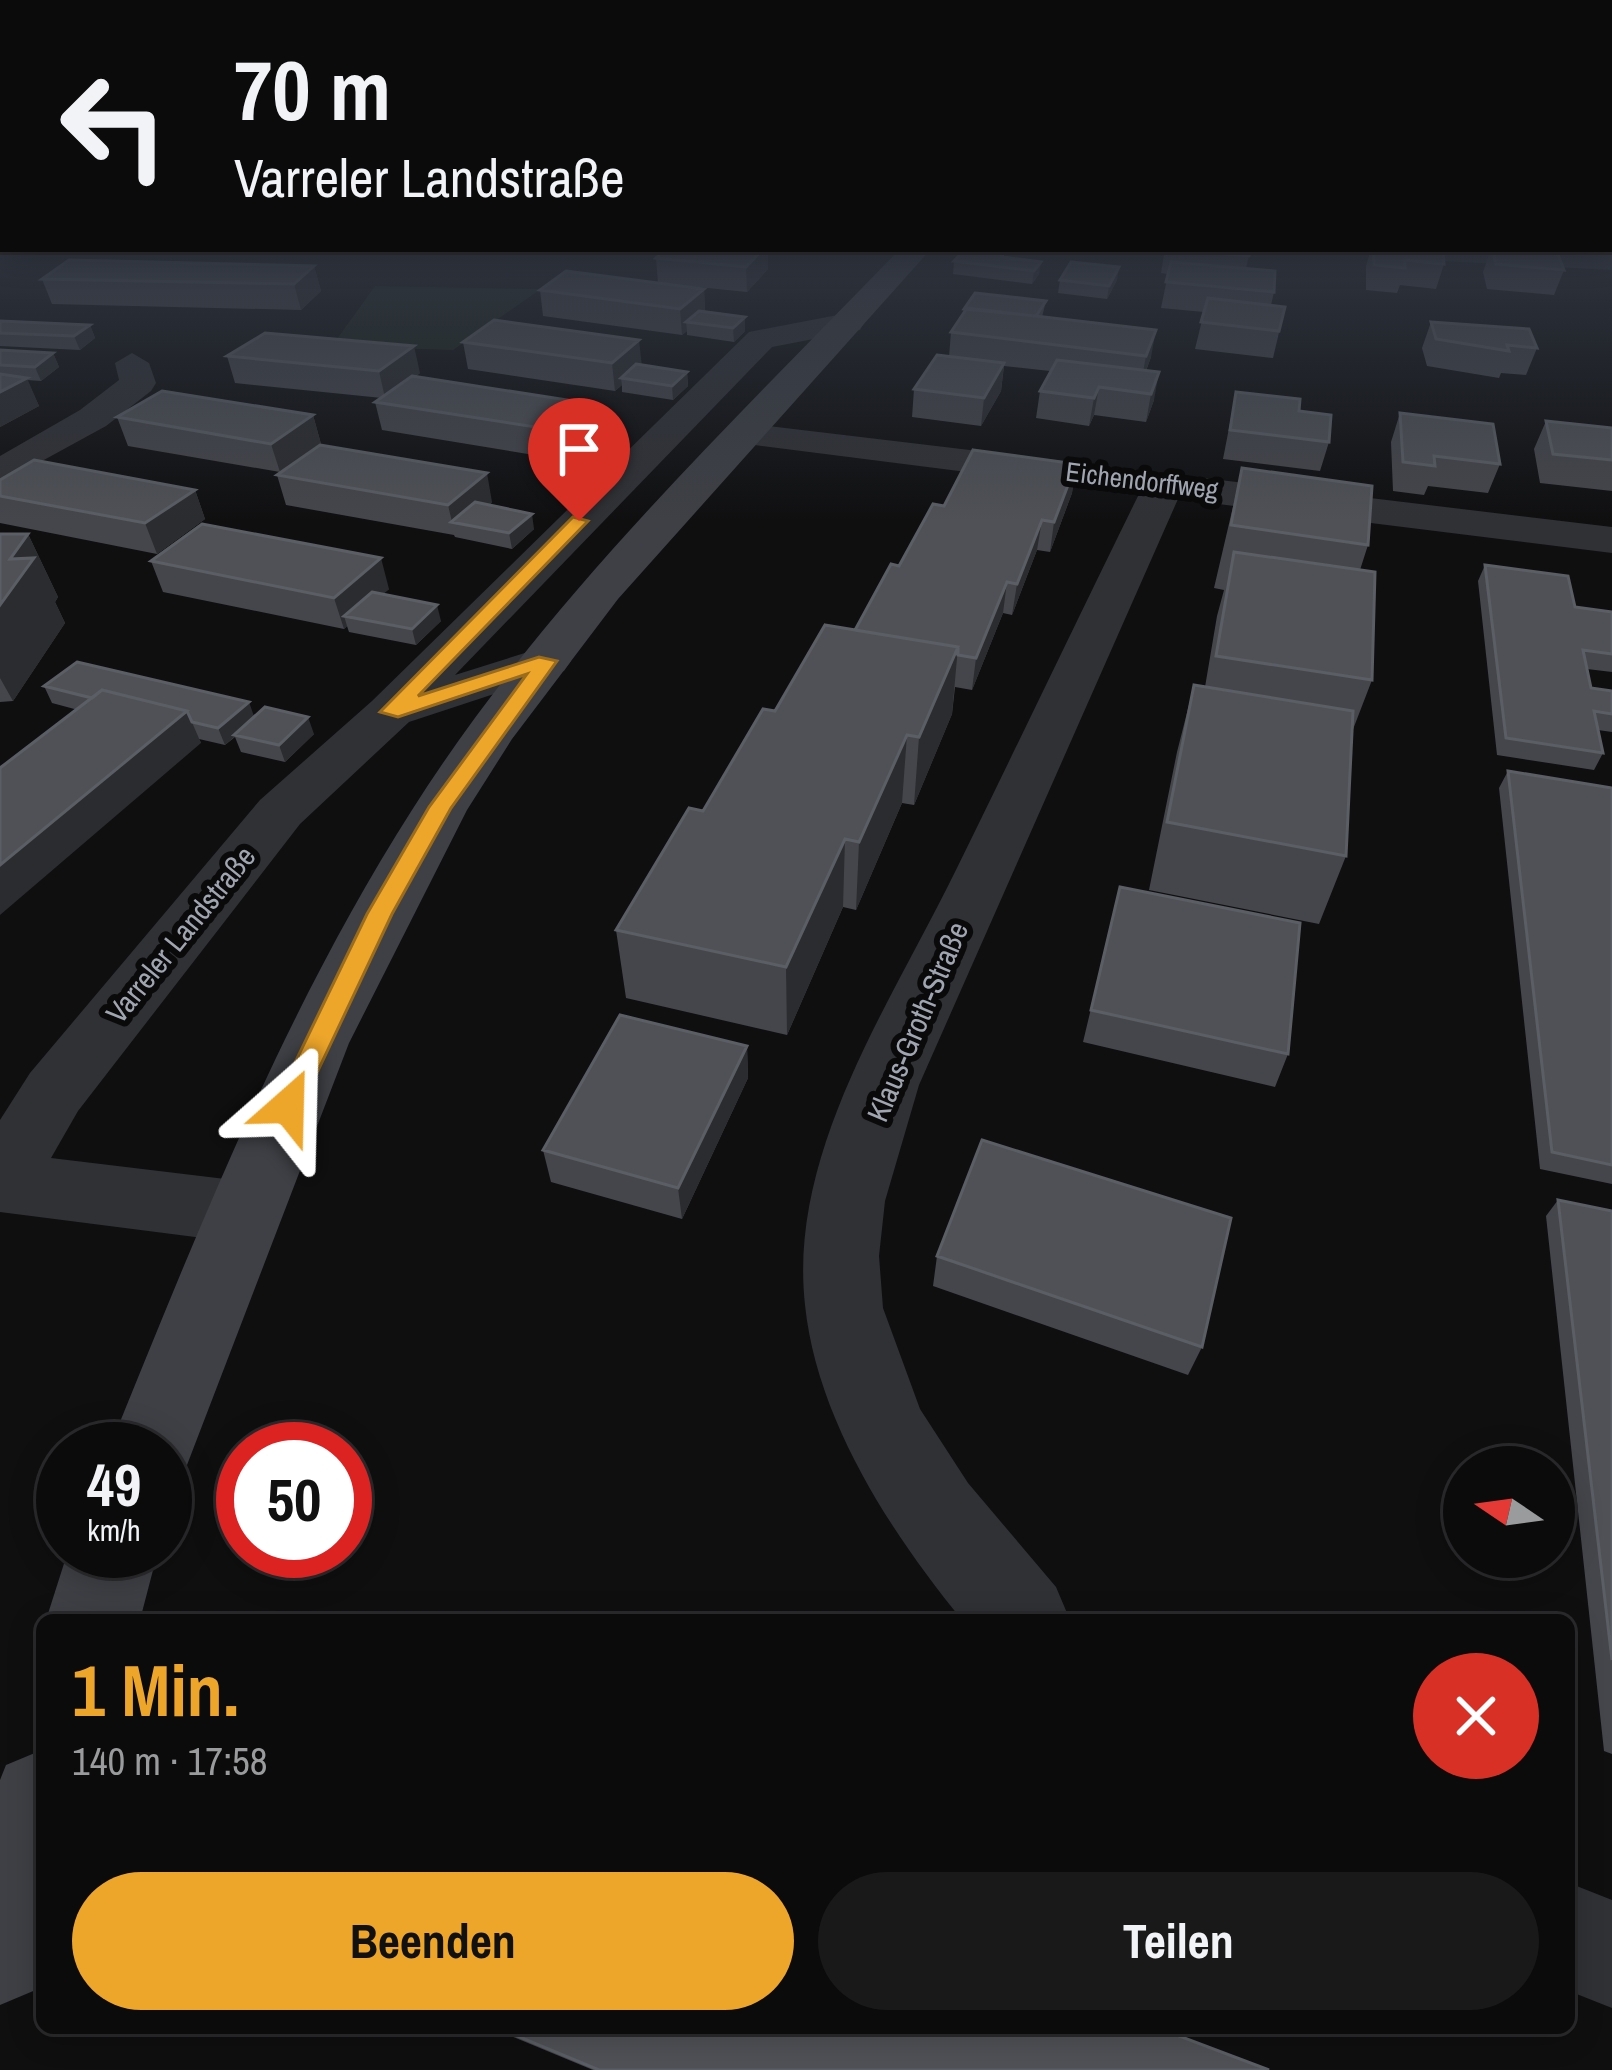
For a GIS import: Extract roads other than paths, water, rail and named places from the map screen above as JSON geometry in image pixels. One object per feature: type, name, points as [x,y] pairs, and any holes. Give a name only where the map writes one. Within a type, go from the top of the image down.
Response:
[{"type":"main road","points":[[162,1422],[242,1212],[379,914],[441,807],[547,661],[842,329]]},
{"type":"main road","points":[[95,1614],[105,1578]]},
{"type":"main road","points":[[0,1951],[36,1822]]},
{"type":"street","name":"Varreler Landstraße","points":[[0,1182],[54,1092],[280,812],[390,712],[761,339],[814,329]]},
{"type":"street","points":[[0,472],[93,418],[138,383],[132,363]]},
{"type":"street","name":"Eichendorffweg","points":[[744,434],[1612,540]]},
{"type":"street","name":"Klaus-Groth-Straße","points":[[1018,1614],[946,1535],[879,1418],[844,1307],[842,1224],[884,1087],[1165,483]]},
{"type":"street","name":"Varreler Landstraße","points":[[390,712],[547,661]]},
{"type":"street","points":[[0,1182],[242,1212]]},
{"type":"street","points":[[1575,1939],[1612,1954]]}]
